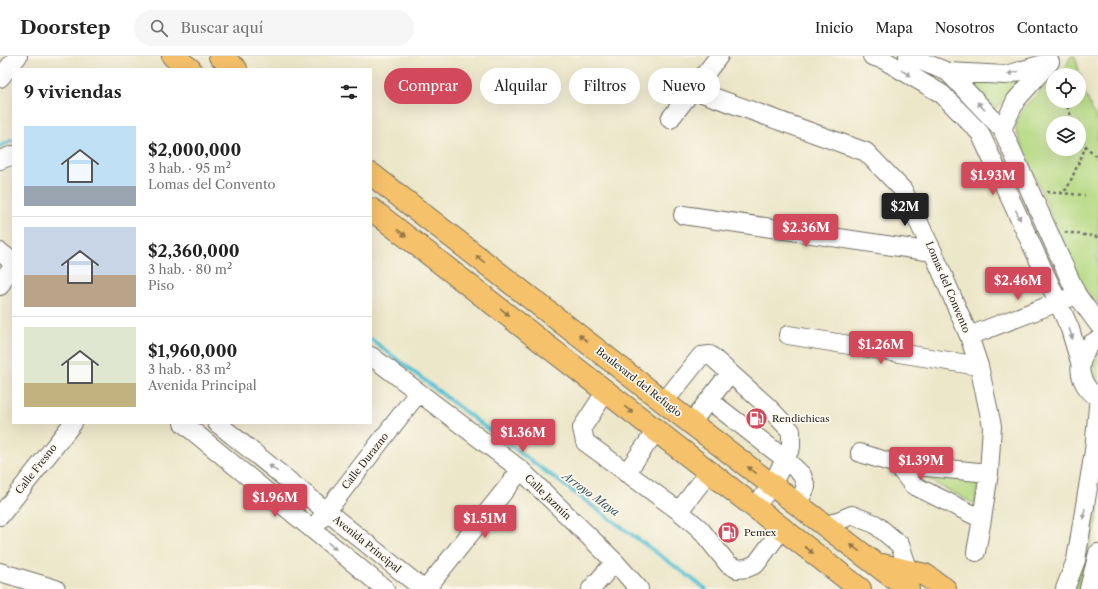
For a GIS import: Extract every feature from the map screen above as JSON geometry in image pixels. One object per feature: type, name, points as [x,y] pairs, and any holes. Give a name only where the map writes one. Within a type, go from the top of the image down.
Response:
[{"type":"main road","points":[[173,56],[189,68]]},
{"type":"main road","points":[[220,56],[235,68]]},
{"type":"main road","name":"Boulevard del Refugio","points":[[372,175],[875,564],[908,580],[925,575],[945,589]]},
{"type":"main road","points":[[372,210],[860,589]]},
{"type":"street","points":[[0,78],[18,56]]},
{"type":"street","points":[[710,68],[719,56]]},
{"type":"street","points":[[872,56],[884,60],[942,94],[980,133],[1070,329],[1080,362],[1080,372],[1083,383],[1090,392],[1098,398]]},
{"type":"street","points":[[908,56],[948,72],[1006,75],[1052,59]]},
{"type":"street","points":[[1002,129],[1016,100],[1052,59]]},
{"type":"street","points":[[948,72],[1002,129],[1077,294],[1098,324]]},
{"type":"street","name":"Lomas del Convento","points":[[720,99],[866,152],[903,190],[933,252],[969,336],[979,366],[992,426],[989,474],[976,552]]},
{"type":"street","points":[[670,119],[682,104]]},
{"type":"street","points":[[0,160],[12,155]]},
{"type":"street","points":[[683,214],[933,252]]},
{"type":"street","points":[[0,252],[12,261]]},
{"type":"street","points":[[0,298],[7,280]]},
{"type":"street","points":[[969,336],[1077,294]]},
{"type":"street","points":[[788,336],[979,366]]},
{"type":"street","points":[[1080,362],[1090,344],[1098,340]]},
{"type":"street","points":[[664,402],[701,356],[710,355],[768,406],[791,431],[791,447],[772,485],[755,507]]},
{"type":"street","name":"Calle Jazmín","points":[[372,357],[521,470],[615,562],[640,589]]},
{"type":"street","points":[[691,423],[730,373]]},
{"type":"street","points":[[606,391],[582,428],[585,442],[679,511],[700,529],[728,564],[737,569],[747,568],[756,564],[782,529]]},
{"type":"street","name":"Calle Durazno","points":[[312,529],[418,393]]},
{"type":"street","points":[[709,400],[785,459],[802,475],[806,487],[797,505]]},
{"type":"street","points":[[1065,589],[1076,560],[1094,451],[1098,406]]},
{"type":"street","name":"Calle Fresno","points":[[0,516],[72,424]]},
{"type":"street","points":[[184,424],[385,589]]},
{"type":"street","points":[[215,449],[227,426]]},
{"type":"street","name":"Avenida Principal","points":[[227,426],[326,511],[424,589]]},
{"type":"street","points":[[626,473],[656,431]]},
{"type":"street","points":[[860,453],[896,464],[989,474]]},
{"type":"street","points":[[896,464],[913,485],[982,519]]},
{"type":"street","points":[[424,589],[521,470]]},
{"type":"street","points":[[679,511],[709,472]]},
{"type":"street","points":[[826,526],[852,515],[875,524],[900,545],[908,580]]},
{"type":"street","points":[[1089,589],[1098,553]]},
{"type":"street","points":[[591,589],[615,562]]},
{"type":"street","points":[[0,572],[56,589]]},
{"type":"path","points":[[1086,146],[1098,160]]},
{"type":"path","points":[[1060,193],[1067,189],[1082,156]]},
{"type":"path","points":[[1041,191],[1085,196]]},
{"type":"path","points":[[1058,231],[1098,237]]},
{"type":"green space","points":[[1071,56],[1075,56],[1078,68],[1065,68]]},
{"type":"green space","points":[[1034,73],[1016,91],[994,109],[976,86],[979,79]]},
{"type":"green space","points":[[1046,87],[1046,108],[1086,108],[1086,95],[1098,123],[1098,304],[1083,287],[1073,267],[1016,131],[1017,122],[1020,115],[1029,102]]},
{"type":"green space","points":[[1098,345],[1098,389],[1093,378],[1090,359]]},
{"type":"green space","points":[[916,473],[978,481],[975,504]]},
{"type":"green space","points":[[1098,496],[1098,514],[1078,589],[1072,589],[1079,571]]},
{"type":"waterway","name":"Arroyo Maya","points":[[0,146],[12,140]]},
{"type":"waterway","name":"Arroyo Maya","points":[[372,340],[481,424],[706,589]]},
{"type":"place","name":"Rendichicas","points":[[756,418]]},
{"type":"place","name":"Pemex","points":[[729,532]]}]
